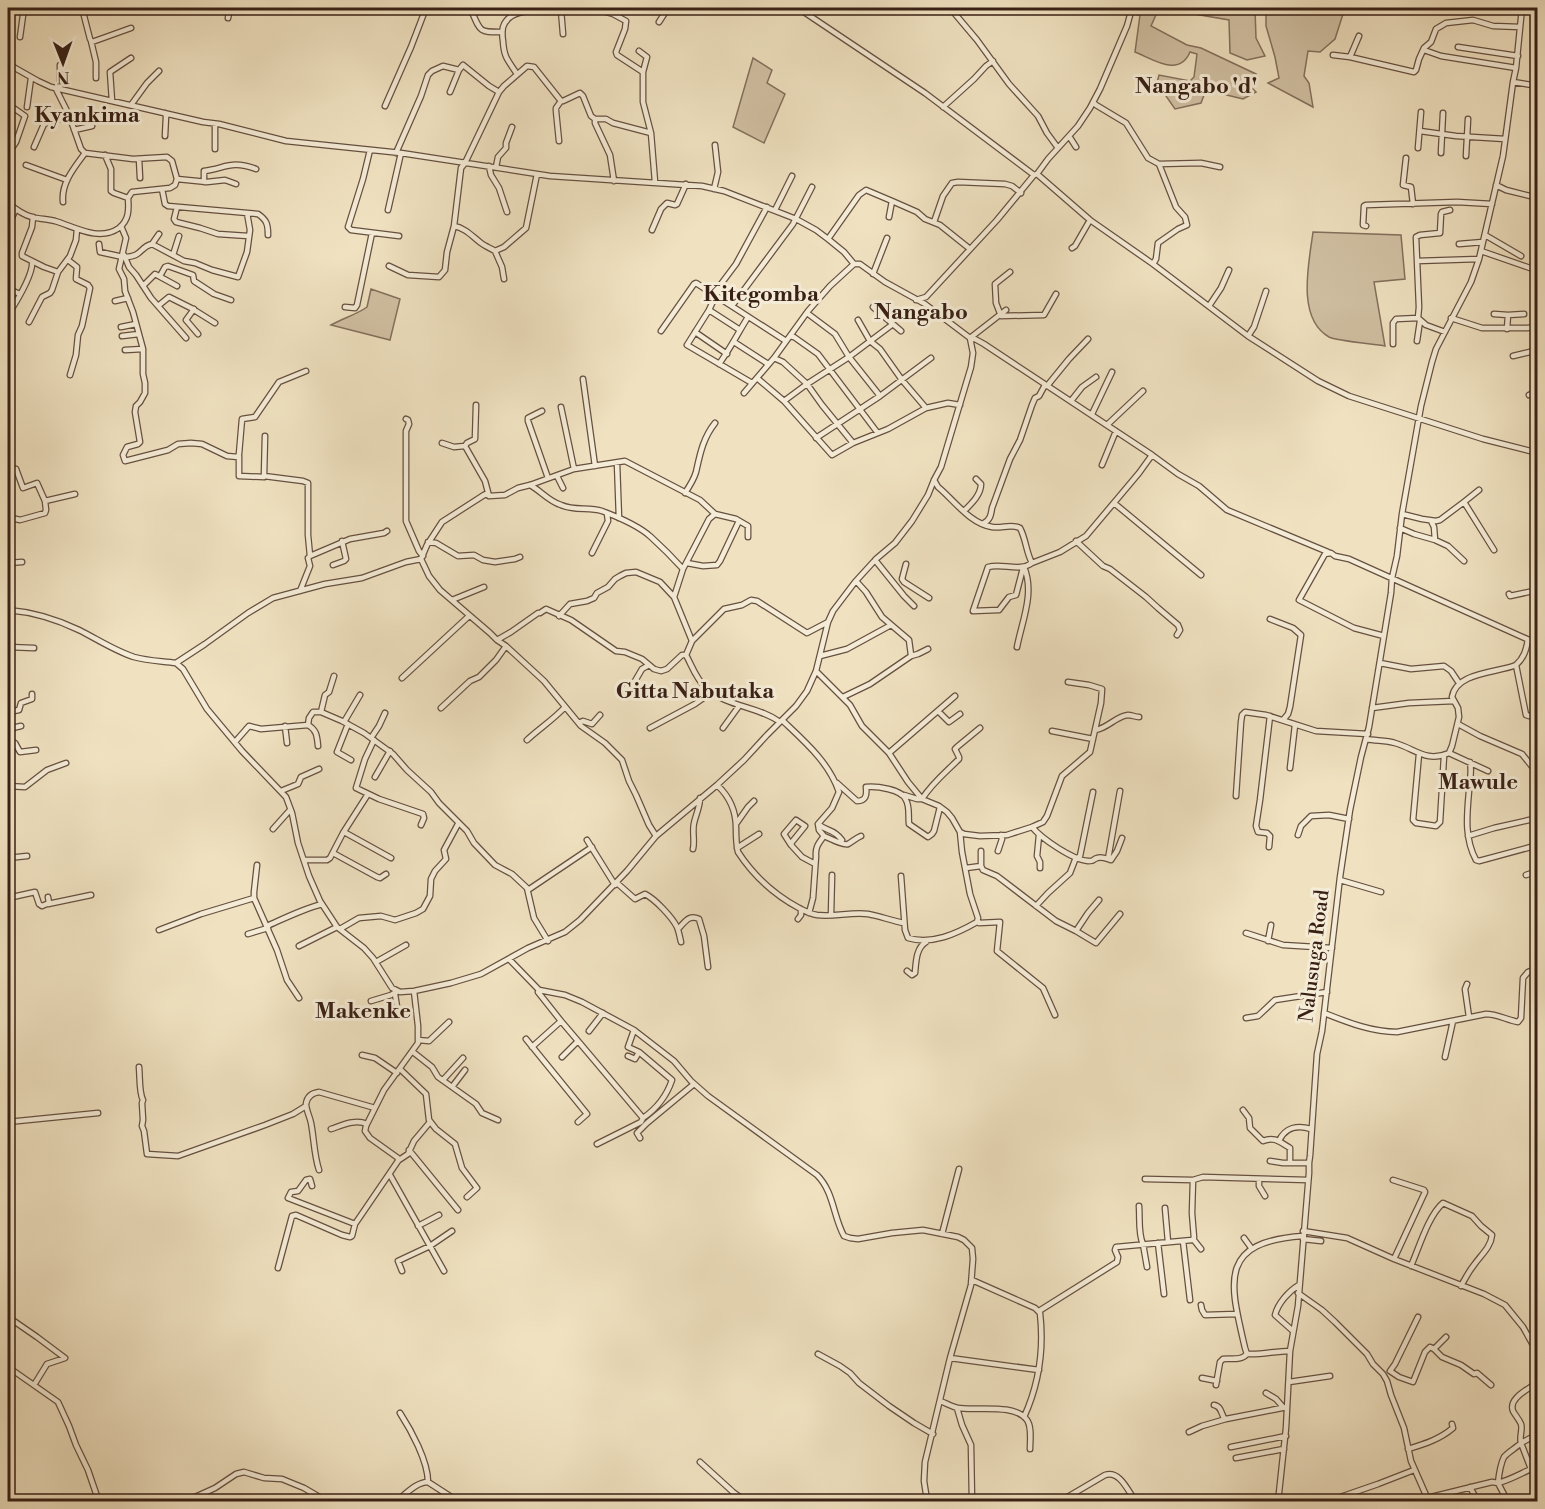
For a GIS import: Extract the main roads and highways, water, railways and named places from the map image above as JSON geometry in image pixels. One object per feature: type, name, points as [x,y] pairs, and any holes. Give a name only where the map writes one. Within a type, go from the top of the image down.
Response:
[{"type":"district","name":"Nangabo 'd'","points":[[1196,86]]},
{"type":"district","name":"Kyankima","points":[[87,115]]},
{"type":"district","name":"Kitegomba","points":[[761,294]]},
{"type":"district","name":"Nangabo","points":[[921,312]]},
{"type":"district","name":"Gitta Nabutaka","points":[[695,691]]},
{"type":"district","name":"Mawule","points":[[1478,782]]},
{"type":"district","name":"Makenke","points":[[363,1011]]}]
